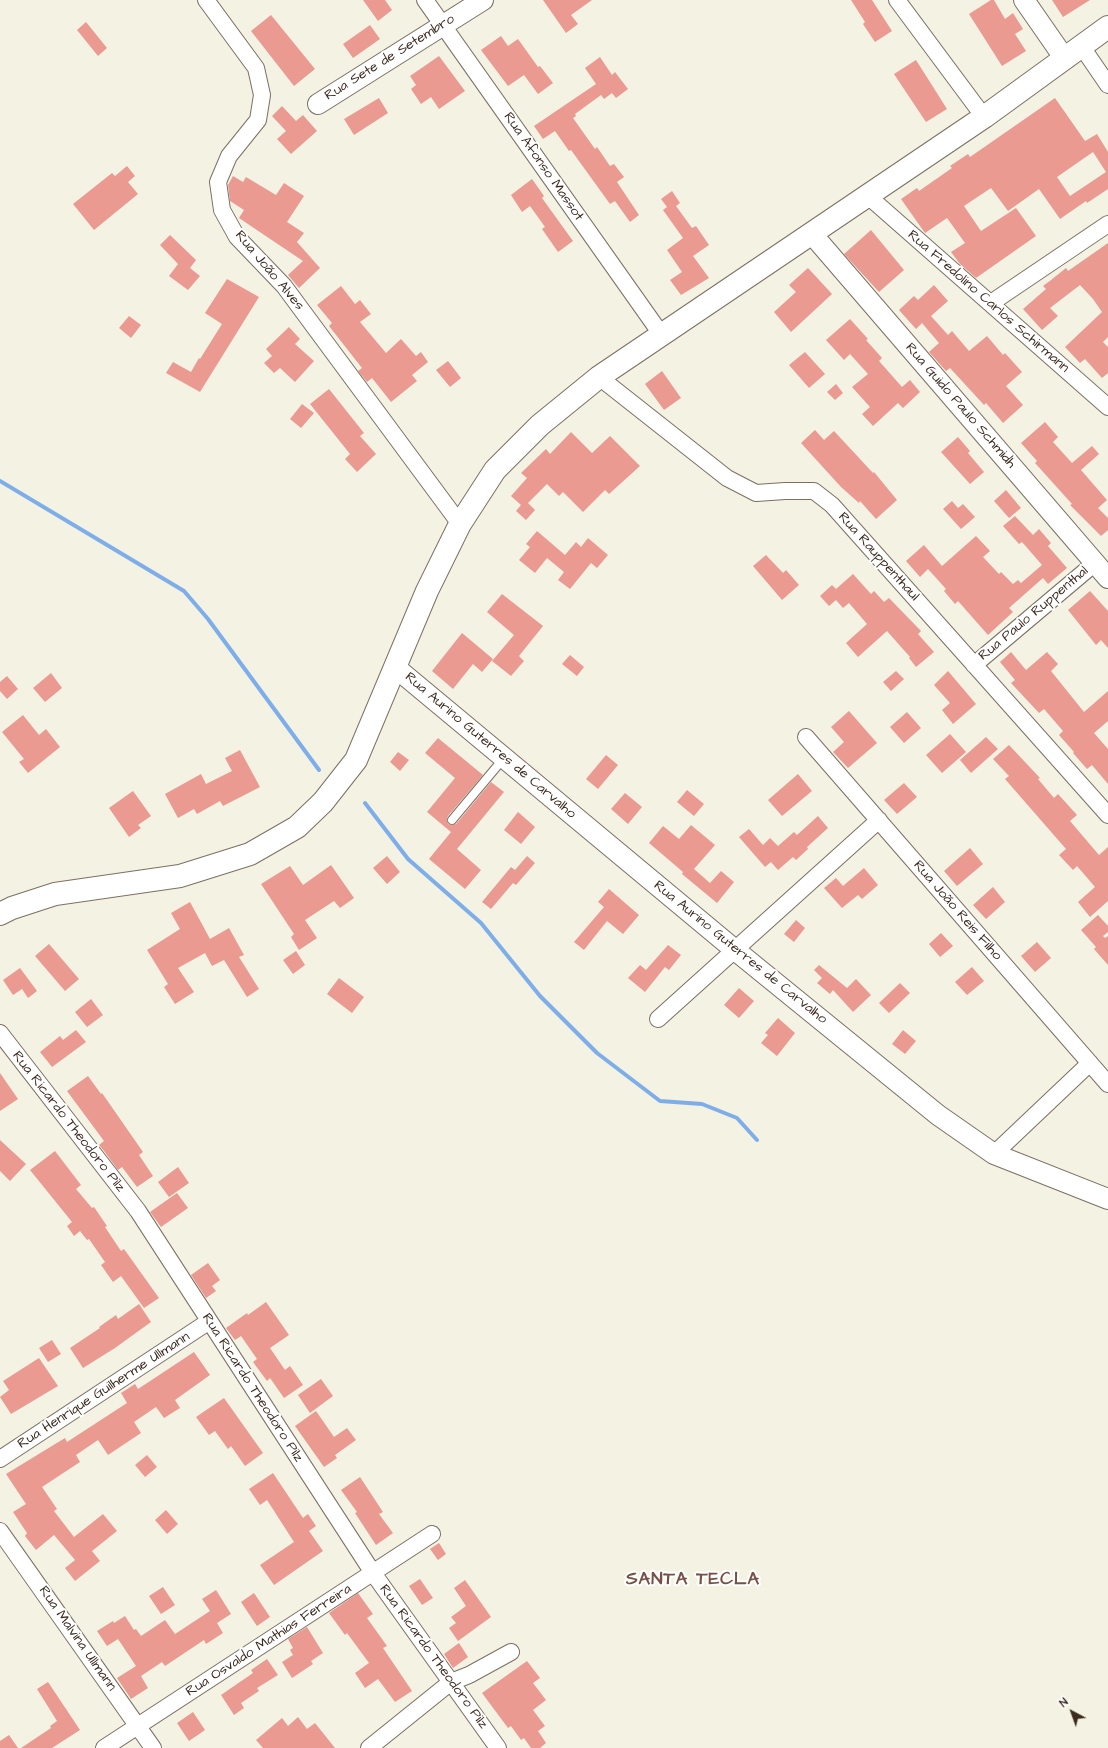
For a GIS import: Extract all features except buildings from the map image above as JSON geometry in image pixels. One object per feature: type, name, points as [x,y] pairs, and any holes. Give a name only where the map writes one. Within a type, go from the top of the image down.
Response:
[{"type":"main road","points":[[0,914],[12,908],[55,894],[180,876],[250,854],[297,827],[323,802],[356,760],[427,592],[460,524],[495,470],[540,425],[599,376],[984,117],[1108,27]]},
{"type":"street","name":"Rua João Alves","points":[[206,0],[256,68],[262,95],[258,120],[229,156],[218,182],[222,210],[237,237],[284,286],[460,524]]},
{"type":"street","name":"Rua Afonso Massot","points":[[425,0],[661,334]]},
{"type":"street","name":"Rua Sete de Setembro","points":[[318,104],[483,0]]},
{"type":"street","points":[[897,0],[984,117]]},
{"type":"street","points":[[1024,0],[1074,53],[1108,85]]},
{"type":"street","name":"Rua Fredolino Carlos Schirmann","points":[[868,196],[1108,407]]},
{"type":"street","points":[[991,303],[1108,224]]},
{"type":"street","name":"Rua Guido Paulo Schmidh","points":[[812,234],[1108,578]]},
{"type":"street","name":"Rua Rauppenthaul","points":[[599,376],[733,481],[756,493],[814,491],[832,505],[1108,815]]},
{"type":"street","name":"Rua Paulo Ruppenthal","points":[[974,665],[1094,563]]},
{"type":"street","name":"Rua Aurino Guterres de Carvalho","points":[[396,668],[735,950],[938,1115],[994,1154],[1108,1199]]},
{"type":"street","name":"Rua João Reis Filho","points":[[806,737],[1108,1084]]},
{"type":"street","points":[[658,1019],[878,820]]},
{"type":"street","name":"Rua Ricardo Theodoro Pilz","points":[[0,1033],[138,1211],[208,1322],[373,1573],[498,1748]]},
{"type":"street","points":[[994,1154],[1090,1063]]},
{"type":"street","name":"Rua Henrique Guilherme Ullmann","points":[[0,1459],[208,1322]]},
{"type":"street","name":"Rua Malvina Ullmann","points":[[0,1531],[152,1748]]},
{"type":"street","name":"Rua Osvaldo Mathias Ferreira","points":[[104,1748],[432,1534]]},
{"type":"street","points":[[369,1748],[451,1682],[470,1675],[511,1652]]},
{"type":"lane","points":[[452,820],[504,758]]},
{"type":"waterway","points":[[0,481],[184,591],[208,619],[319,770]]},
{"type":"waterway","points":[[365,803],[408,859],[481,923],[540,996],[597,1053],[660,1101],[702,1104],[737,1118],[757,1140]]},
{"type":"district","name":"SANTA TECLA","points":[[693,1580]]}]
